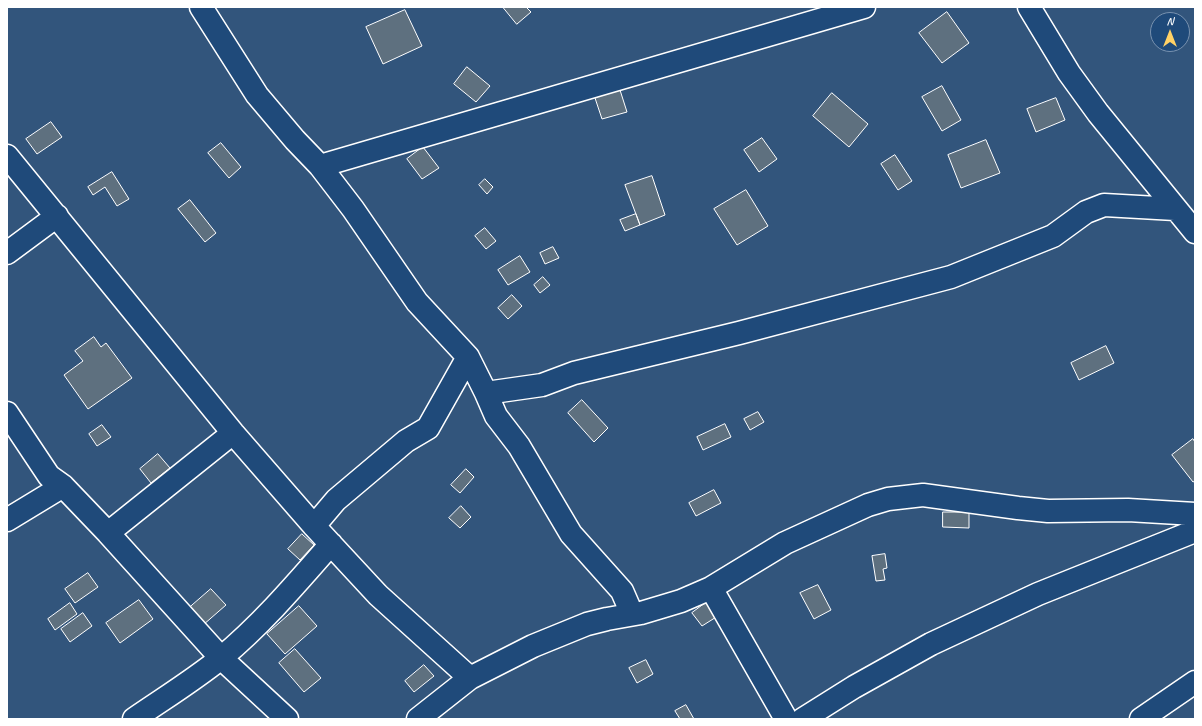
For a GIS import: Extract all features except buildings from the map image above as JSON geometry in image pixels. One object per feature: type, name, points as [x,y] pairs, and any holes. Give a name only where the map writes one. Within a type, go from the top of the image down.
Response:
[{"type":"street","points":[[202,7],[257,95],[320,166],[353,209],[417,302],[468,357],[496,416],[519,446],[571,534],[622,591],[632,614]]},
{"type":"street","points":[[320,166],[864,7]]},
{"type":"street","points":[[1029,7],[1073,79],[1098,113],[1175,209],[1195,231]]},
{"type":"street","points":[[7,156],[233,433],[314,526],[378,596],[470,678]]},
{"type":"street","points":[[486,393],[542,385],[574,373],[739,333],[951,277],[1053,236],[1086,212],[1104,205],[1175,209]]},
{"type":"street","points":[[7,253],[57,216]]},
{"type":"street","points":[[314,526],[336,500],[406,441],[428,428],[468,357]]},
{"type":"street","points":[[7,413],[49,476],[63,486],[108,533],[221,658],[288,719]]},
{"type":"street","points":[[108,533],[233,433]]},
{"type":"street","points":[[7,520],[63,486]]},
{"type":"street","points":[[418,719],[470,678],[533,646],[586,624],[681,601],[711,588],[785,543],[868,505],[888,499],[923,495],[1048,511],[1128,510],[1195,514]]},
{"type":"street","points":[[803,719],[854,686],[931,644],[1038,594],[1195,531]]},
{"type":"street","points":[[134,719],[221,658],[276,608],[331,544]]},
{"type":"street","points":[[711,588],[786,719]]},
{"type":"street","points":[[1141,719],[1195,682]]}]
